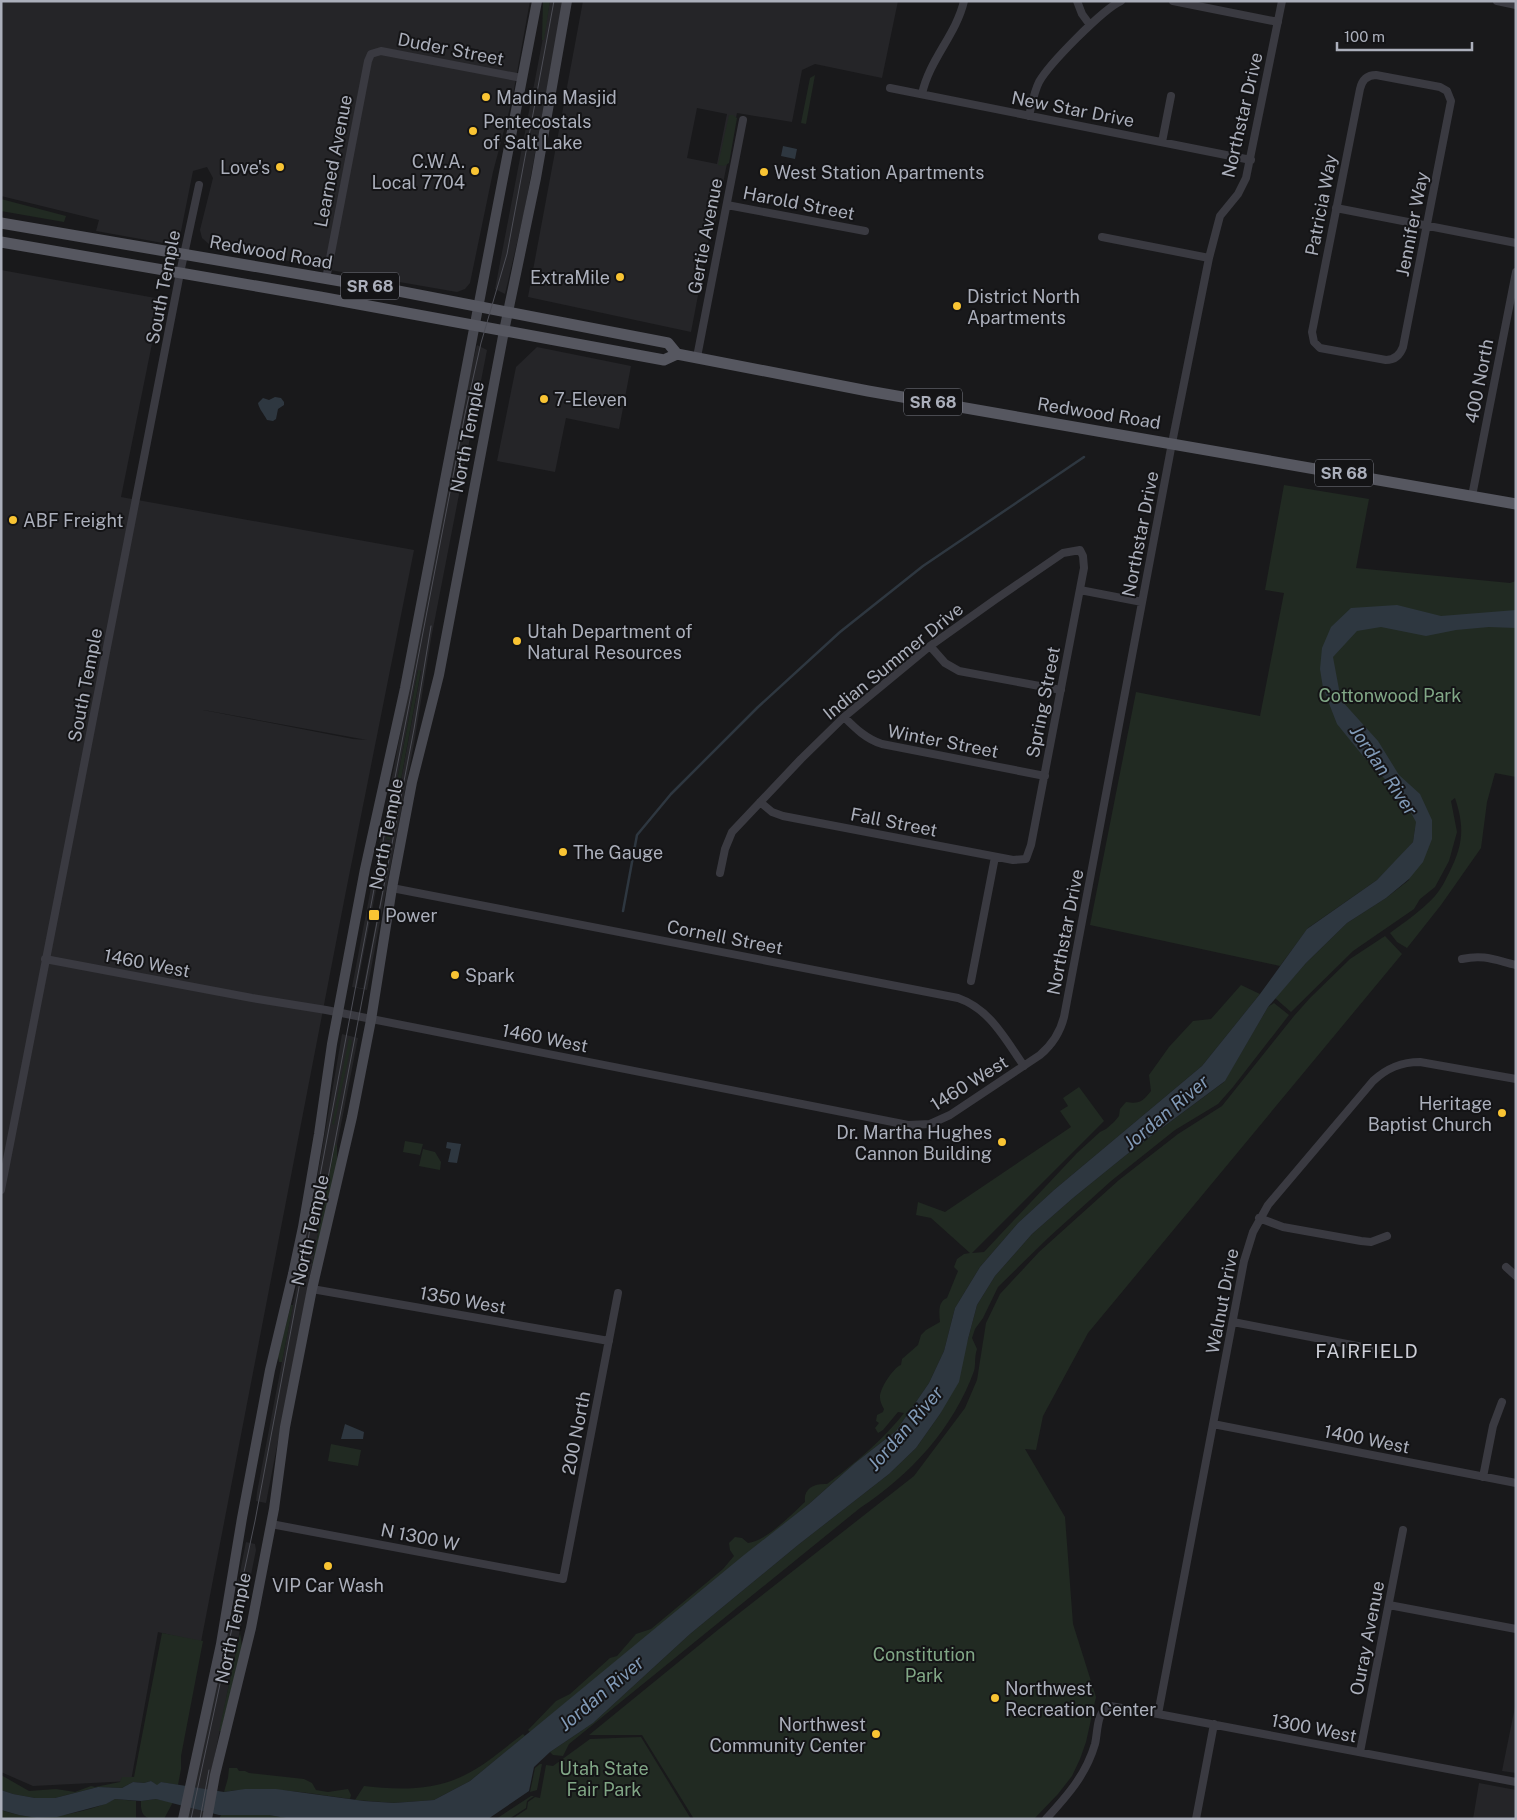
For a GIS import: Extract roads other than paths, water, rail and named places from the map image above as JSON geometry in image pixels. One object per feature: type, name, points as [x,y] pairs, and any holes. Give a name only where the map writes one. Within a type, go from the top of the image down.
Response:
[{"type":"main road","name":"North Temple","points":[[182,1819],[219,1653],[270,1370],[293,1274],[312,1176],[337,1012],[365,869],[403,697],[536,1]]},
{"type":"main road","name":"North Temple","points":[[207,1819],[215,1775],[251,1628],[271,1524],[285,1428],[312,1289],[346,1149],[371,1020],[392,888],[412,782],[438,675],[504,331],[536,178],[567,1]]},
{"type":"main road","name":"Redwood Road","points":[[1,223],[326,279],[668,343],[677,354]]},
{"type":"main road","name":"Redwood Road","points":[[1,242],[664,360],[677,354],[697,357],[868,391],[1516,504]]},
{"type":"street","points":[[922,94],[927,75],[958,18],[964,1]]},
{"type":"street","points":[[1077,1],[1082,14],[1090,25]]},
{"type":"street","points":[[1029,116],[1036,88],[1043,76],[1105,10],[1121,1]]},
{"type":"street","points":[[1173,1],[1278,22]]},
{"type":"street","name":"Northstar Drive","points":[[1024,1066],[1047,1049],[1053,1042],[1064,1017],[1172,443],[1209,258],[1218,220],[1222,211],[1235,198],[1242,186],[1251,160],[1282,1]]},
{"type":"street","points":[[1497,1],[1516,5]]},
{"type":"street","name":"Duder Street","points":[[374,52],[381,51],[522,78]]},
{"type":"street","name":"Learned Avenue","points":[[326,279],[368,61],[374,52]]},
{"type":"street","name":"Jennifer Way","points":[[1314,342],[1323,349],[1382,360],[1390,360],[1399,355],[1403,346],[1427,226],[1451,105],[1449,94],[1438,86],[1379,75],[1367,77]]},
{"type":"street","name":"Patricia Way","points":[[1314,342],[1312,329],[1336,208],[1360,89],[1362,82],[1367,77]]},
{"type":"street","name":"New Star Drive","points":[[890,88],[1251,160]]},
{"type":"street","points":[[1162,142],[1171,96]]},
{"type":"street","name":"Gertie Avenue","points":[[697,357],[743,120]]},
{"type":"street","name":"South Temple","points":[[1,1190],[180,273],[199,186]]},
{"type":"street","name":"Harold Street","points":[[727,205],[865,232]]},
{"type":"street","points":[[1336,208],[1516,243]]},
{"type":"street","points":[[1102,237],[1209,258]]},
{"type":"street","name":"400 North","points":[[1472,496],[1516,272]]},
{"type":"street","name":"Spring Street","points":[[1026,859],[1031,846],[1080,590],[1084,562],[1080,550]]},
{"type":"street","name":"Indian Summer Drive","points":[[720,873],[724,849],[729,837],[760,802],[844,717],[930,646],[1063,553],[1080,550]]},
{"type":"street","points":[[1080,590],[1142,602]]},
{"type":"street","points":[[930,646],[945,663],[954,669],[1061,690]]},
{"type":"street","name":"Winter Street","points":[[844,717],[871,740],[882,744],[1044,776]]},
{"type":"street","name":"Fall Street","points":[[760,802],[772,812],[783,816],[995,857],[1018,861],[1026,859]]},
{"type":"street","points":[[971,981],[995,857]]},
{"type":"street","name":"Cornell Street","points":[[392,888],[958,998],[978,1007],[986,1014],[1024,1066]]},
{"type":"street","points":[[1462,959],[1487,957],[1516,965]]},
{"type":"street","name":"1460 West","points":[[45,959],[337,1012],[908,1124],[924,1125],[941,1120],[965,1107],[1024,1066]]},
{"type":"street","name":"Walnut Drive","points":[[1158,1714],[1248,1246],[1259,1218],[1278,1192],[1373,1081],[1390,1068],[1410,1062],[1420,1062],[1516,1079]]},
{"type":"street","points":[[1259,1218],[1283,1227],[1361,1241],[1376,1241],[1387,1236]]},
{"type":"street","points":[[1506,1268],[1516,1276]]},
{"type":"street","name":"1350 West","points":[[312,1289],[609,1341]]},
{"type":"street","name":"200 North","points":[[563,1580],[618,1292]]},
{"type":"street","points":[[1233,1322],[1378,1350]]},
{"type":"street","points":[[1483,1477],[1493,1426],[1502,1402]]},
{"type":"street","name":"1400 West","points":[[1213,1424],[1516,1484]]},
{"type":"street","name":"N 1300 W","points":[[271,1524],[563,1580]]},
{"type":"street","name":"Ouray Avenue","points":[[1360,1752],[1403,1530]]},
{"type":"street","points":[[1388,1605],[1516,1630]]},
{"type":"street","name":"1300 West","points":[[1046,1819],[1073,1789],[1082,1775],[1095,1744],[1101,1713],[1106,1708],[1118,1706],[1516,1782]]},
{"type":"street","points":[[1196,1819],[1214,1724]]},
{"type":"water","points":[[783,146],[797,149],[795,159],[781,156]]},
{"type":"water","points":[[275,397],[281,398],[284,405],[278,409],[276,419],[273,421],[267,420],[258,403],[263,398],[269,400]]},
{"type":"water","name":"Jordan River","points":[[1397,605],[1441,616],[1516,610],[1516,628],[1489,627],[1456,630],[1426,636],[1381,627],[1357,631],[1333,657],[1341,700],[1378,741],[1399,775],[1420,794],[1432,820],[1432,839],[1423,862],[1409,879],[1386,898],[1347,923],[1306,963],[1268,1007],[1225,1081],[1131,1151],[1073,1198],[1032,1234],[995,1276],[977,1305],[959,1382],[940,1414],[916,1448],[889,1474],[798,1545],[690,1634],[593,1723],[550,1752],[534,1767],[529,1791],[488,1819],[291,1819],[269,1815],[219,1815],[156,1799],[141,1801],[115,1799],[106,1804],[57,1817],[37,1818],[1,1810],[1,1790],[35,1798],[55,1798],[98,1787],[122,1788],[133,1782],[144,1783],[151,1781],[157,1785],[161,1782],[224,1792],[245,1789],[276,1789],[364,1801],[394,1803],[434,1800],[470,1781],[896,1431],[929,1383],[944,1351],[955,1308],[980,1267],[1018,1223],[1054,1190],[1202,1066],[1260,994],[1307,929],[1377,880],[1413,842],[1416,822],[1403,798],[1363,756],[1337,724],[1323,688],[1320,669],[1322,648],[1331,627],[1351,608]]},
{"type":"water","points":[[447,1142],[461,1144],[457,1163],[448,1162],[451,1149],[446,1148]]},
{"type":"water","points":[[345,1424],[364,1432],[363,1439],[341,1439]]},
{"type":"waterway","points":[[623,911],[637,835],[671,794],[758,707],[840,632],[923,566],[1084,457]]},
{"type":"tram line","points":[[191,1819],[255,1521],[465,414],[481,343],[507,254],[554,1]]},
{"type":"tram line","points":[[324,1199],[414,729],[431,626]]},
{"type":"tram line","points":[[200,1819],[209,1770]]},
{"type":"place","name":"Madina Masjid","points":[[486,97]]},
{"type":"place","name":"Pentecostals of Salt Lake","points":[[473,131]]},
{"type":"place","name":"Love's","points":[[280,167]]},
{"type":"place","name":"C.W.A. Local 7704","points":[[475,171]]},
{"type":"place","name":"West Station Apartments","points":[[764,172]]},
{"type":"place","name":"ExtraMile","points":[[620,277]]},
{"type":"place","name":"District North Apartments","points":[[957,306]]},
{"type":"place","name":"7-Eleven","points":[[544,399]]},
{"type":"place","name":"ABF Freight","points":[[13,520]]},
{"type":"place","name":"Utah Department of Natural Resources","points":[[517,641]]},
{"type":"place","name":"The Gauge","points":[[563,852]]},
{"type":"place","name":"Power","points":[[374,915]]},
{"type":"place","name":"Spark","points":[[455,975]]},
{"type":"place","name":"Heritage Baptist Church","points":[[1502,1113]]},
{"type":"place","name":"Dr. Martha Hughes Cannon Building","points":[[1002,1142]]},
{"type":"place","name":"VIP Car Wash","points":[[328,1566]]},
{"type":"place","name":"Northwest Recreation Center","points":[[995,1698]]},
{"type":"place","name":"Northwest Community Center","points":[[876,1734]]},
{"type":"district","name":"FAIRFIELD","points":[[1367,1351]]},
{"type":"park label","name":"Cottonwood Park","points":[[1390,695]]},
{"type":"park label","name":"Constitution Park","points":[[924,1664]]},
{"type":"park label","name":"Utah State Fair Park","points":[[604,1778]]}]
